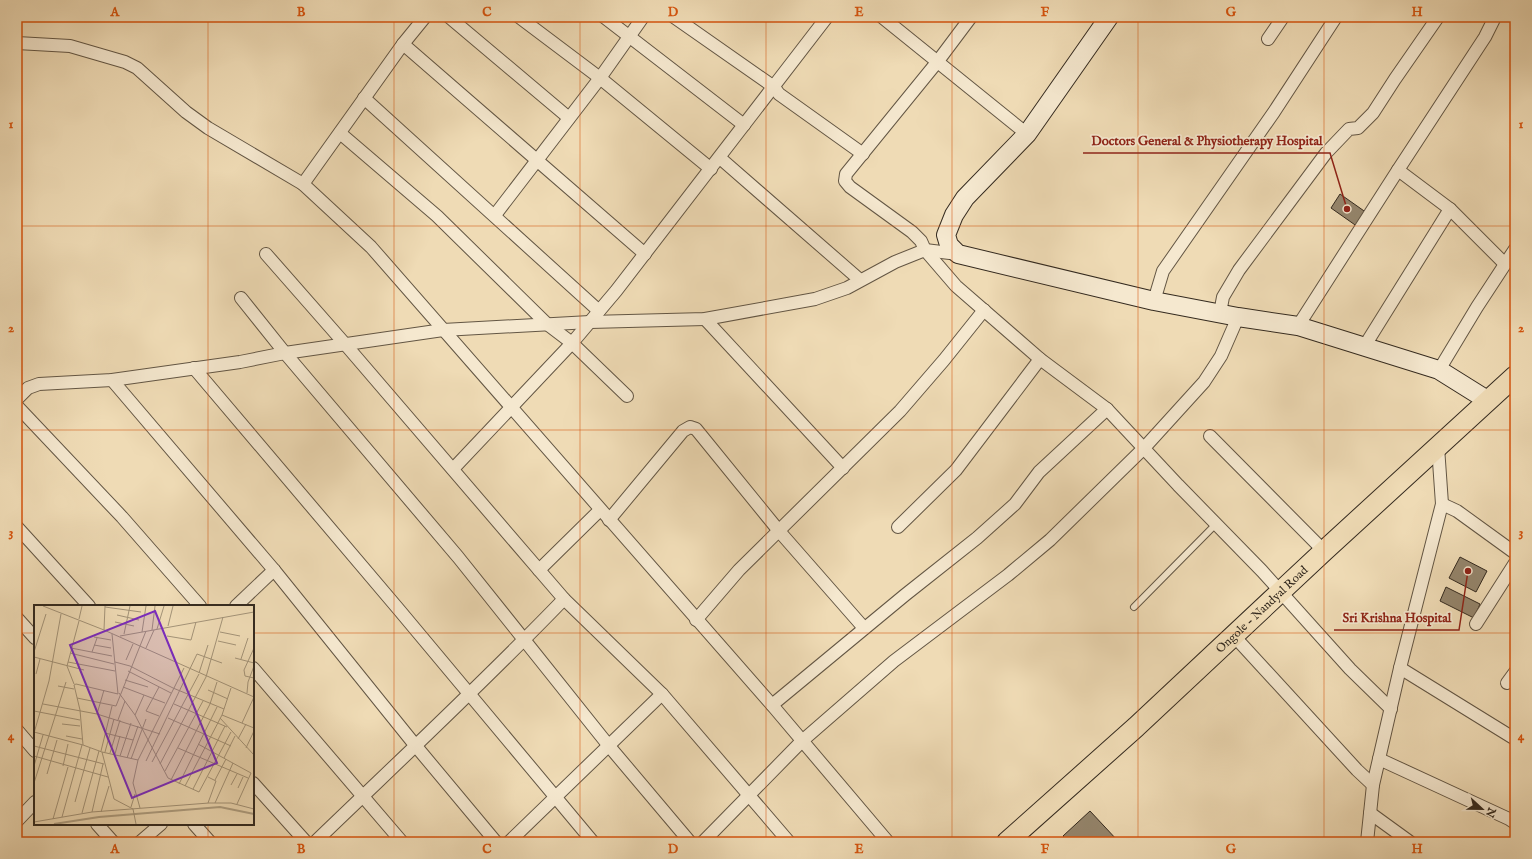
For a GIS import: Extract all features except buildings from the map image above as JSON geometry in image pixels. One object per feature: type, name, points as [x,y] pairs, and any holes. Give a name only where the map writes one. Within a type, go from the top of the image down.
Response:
[{"type":"main road","points":[[1110,17],[1027,134],[966,198],[954,215],[946,235],[949,245],[958,254],[1154,300],[1238,317],[1298,326],[1439,370],[1487,400]]},
{"type":"main road","name":"Ongole - Nandyal Road","points":[[1007,842],[1136,727],[1487,400],[1515,376]]},
{"type":"street","points":[[303,184],[403,44],[425,17]]},
{"type":"street","points":[[449,17],[569,118]]},
{"type":"street","points":[[519,17],[600,78],[711,169]]},
{"type":"street","points":[[604,17],[744,125]]},
{"type":"street","points":[[494,215],[600,78],[643,17]]},
{"type":"street","points":[[674,17],[774,87],[779,94],[863,154]]},
{"type":"street","points":[[453,469],[590,322],[720,158],[827,17]]},
{"type":"street","points":[[882,17],[1027,134]]},
{"type":"street","points":[[971,17],[938,61],[846,174],[845,181],[912,232],[921,241],[925,250],[956,286],[1040,359],[1107,409],[1262,571],[1350,669],[1391,709]]},
{"type":"street","points":[[1268,39],[1283,17]]},
{"type":"street","points":[[1154,300],[1163,271],[1274,112],[1336,17]]},
{"type":"street","points":[[1220,313],[1223,297],[1239,270],[1326,153],[1349,129],[1358,128],[1373,113],[1438,17]]},
{"type":"street","points":[[1298,326],[1485,37],[1495,17]]},
{"type":"street","points":[[18,41],[70,46],[125,62],[137,68],[186,112],[208,128],[303,184],[371,247],[772,705],[888,842]]},
{"type":"street","points":[[403,44],[645,254]]},
{"type":"street","points":[[364,98],[599,311]]},
{"type":"street","points":[[340,133],[437,216],[547,324],[572,343],[627,396]]},
{"type":"street","points":[[720,158],[860,280]]},
{"type":"street","points":[[1398,170],[1450,210],[1505,264]]},
{"type":"street","points":[[1364,347],[1450,210]]},
{"type":"street","points":[[1439,370],[1477,307],[1515,249]]},
{"type":"street","points":[[17,399],[28,388],[39,384],[112,380],[240,362],[285,353],[444,330],[590,322],[704,318],[815,299],[847,288],[895,262],[925,250],[958,254]]},
{"type":"street","points":[[266,254],[346,344],[539,570],[564,598],[662,694],[789,842]]},
{"type":"street","points":[[241,298],[285,353],[458,557],[609,746],[690,842]]},
{"type":"street","points":[[696,620],[739,570],[900,411],[944,360],[984,310]]},
{"type":"street","points":[[703,842],[802,741],[894,661],[1008,576],[1050,540],[1144,448],[1204,382],[1221,356],[1238,317]]},
{"type":"street","points":[[704,318],[843,468]]},
{"type":"street","points":[[898,527],[956,470],[1040,359]]},
{"type":"street","points":[[194,368],[594,842]]},
{"type":"street","points":[[112,380],[274,570],[415,745],[496,842]]},
{"type":"street","points":[[17,406],[122,517],[199,605]]},
{"type":"street","points":[[772,705],[864,628],[983,533],[1015,504],[1039,472],[1107,409]]},
{"type":"street","points":[[609,520],[683,431],[690,427],[696,429],[780,531],[864,628]]},
{"type":"street","points":[[1210,436],[1324,551]]},
{"type":"street","points":[[1367,842],[1373,785],[1400,668],[1442,504],[1438,447]]},
{"type":"street","points":[[1442,504],[1457,511],[1515,553]]},
{"type":"street","points":[[539,570],[600,510]]},
{"type":"street","points":[[17,527],[88,605]]},
{"type":"street","points":[[1476,624],[1515,563]]},
{"type":"street","points":[[237,605],[274,570]]},
{"type":"street","points":[[316,842],[415,745],[470,694],[564,598]]},
{"type":"street","points":[[17,618],[34,637]]},
{"type":"street","points":[[1234,636],[1357,770],[1373,785]]},
{"type":"street","points":[[1400,668],[1515,740]]},
{"type":"street","points":[[254,669],[402,842]]},
{"type":"street","points":[[1507,683],[1515,672]]},
{"type":"street","points":[[509,842],[662,694]]},
{"type":"street","points":[[17,730],[34,750]]},
{"type":"street","points":[[1380,759],[1515,823]]},
{"type":"street","points":[[254,785],[306,842]]},
{"type":"street","points":[[17,821],[34,803]]},
{"type":"street","points":[[1370,813],[1410,842]]},
{"type":"street","points":[[98,825],[113,842]]},
{"type":"street","points":[[140,842],[160,825]]},
{"type":"street","points":[[195,825],[210,842]]},
{"type":"lane","points":[[1134,607],[1216,524]]},
{"type":"place","name":"Doctors General & Physiotherapy Hospital","points":[[1347,209]]},
{"type":"place","name":"Sri Krishna Hospital","points":[[1468,571]]}]
